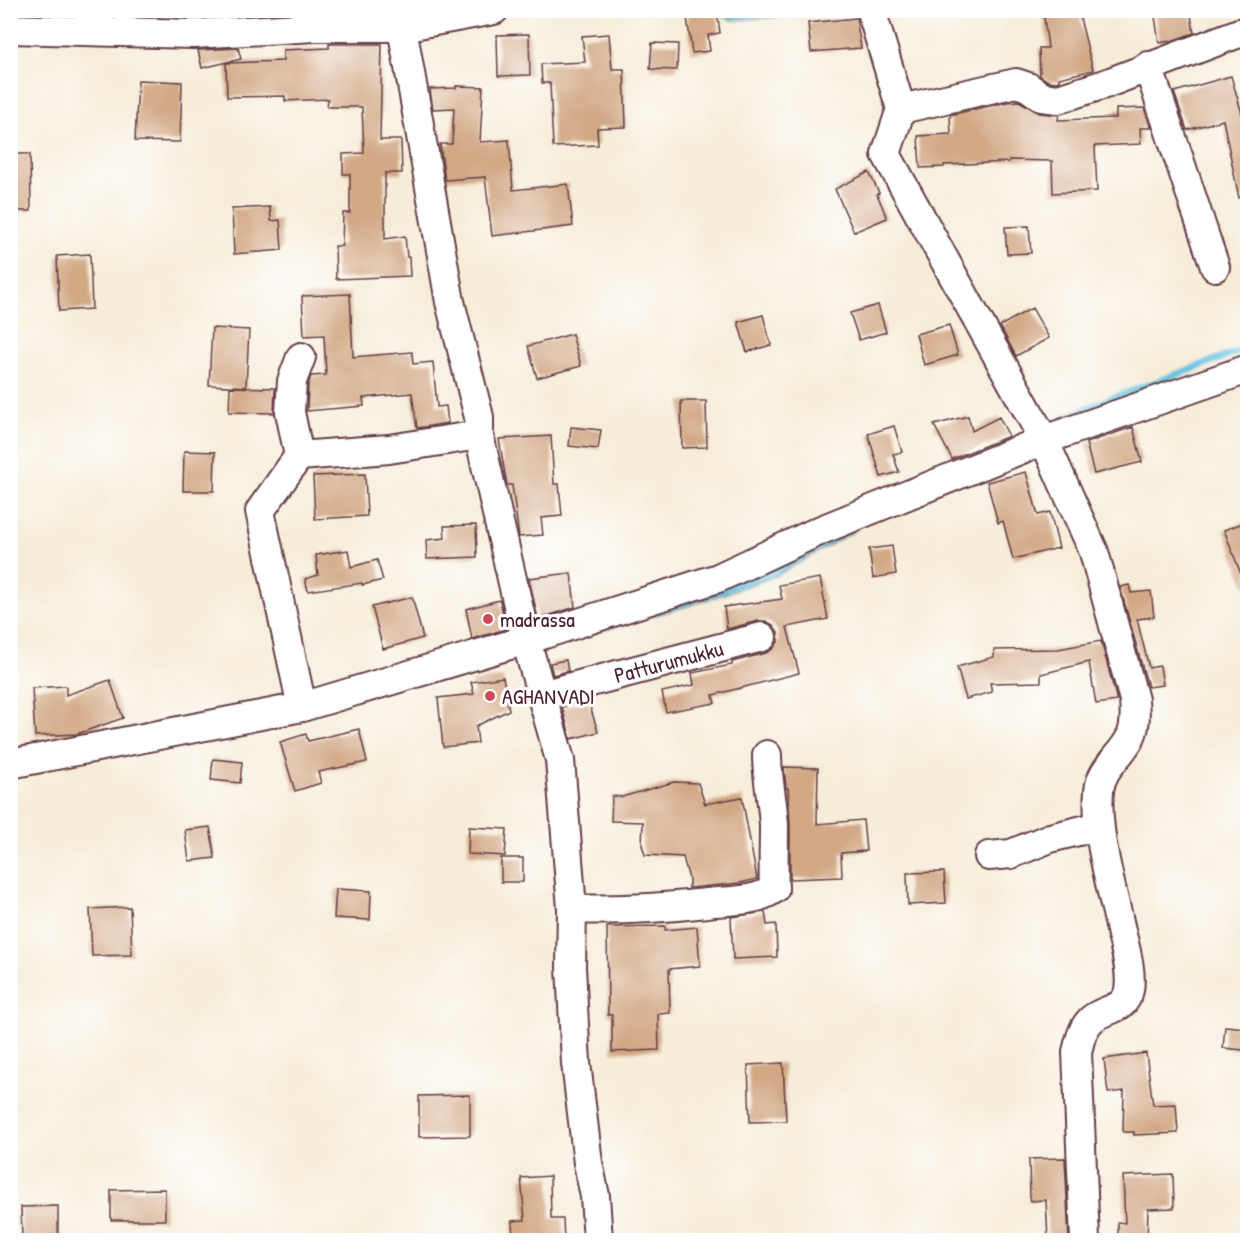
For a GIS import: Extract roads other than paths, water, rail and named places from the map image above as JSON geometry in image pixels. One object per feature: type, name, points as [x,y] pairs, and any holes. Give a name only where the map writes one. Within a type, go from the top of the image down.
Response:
[{"type":"street","points":[[10,29],[193,34],[315,27],[402,27],[494,10]]},
{"type":"street","points":[[871,10],[901,109],[886,154],[1044,440],[1094,552],[1134,700],[1135,717],[1131,736],[1105,771],[1099,789],[1099,826],[1126,953],[1130,987],[1127,999],[1118,1007],[1093,1018],[1083,1030],[1077,1052],[1085,1240]]},
{"type":"street","points":[[402,27],[450,302],[479,417],[479,435],[526,640],[560,760],[572,909],[571,967],[576,1063],[588,1163],[595,1196],[598,1240]]},
{"type":"street","points":[[901,109],[1016,83],[1028,87],[1042,97],[1058,99],[1105,84],[1239,33],[1248,34]]},
{"type":"street","points":[[1148,66],[1215,267]]},
{"type":"street","points":[[301,357],[292,381],[290,412],[299,456],[260,511],[302,707]]},
{"type":"street","points":[[10,764],[302,707],[526,640],[718,578],[821,530],[1044,440],[1248,369]]},
{"type":"street","points":[[299,456],[389,448],[479,435]]},
{"type":"street","name":"Patturumukku","points":[[541,694],[762,637]]},
{"type":"street","points":[[572,909],[655,909],[765,896],[774,889],[772,864],[774,826],[767,776],[768,755]]},
{"type":"street","points":[[988,856],[1011,854],[1050,838],[1099,826]]},
{"type":"water","points":[[718,11],[857,11],[733,20],[722,16]]},
{"type":"water","points":[[859,528],[776,576],[690,605],[541,648]]},
{"type":"waterway","points":[[373,13],[413,12]]},
{"type":"waterway","points":[[181,20],[212,19]]},
{"type":"waterway","points":[[1064,419],[1097,404],[1248,348]]},
{"type":"place","name":"madrassa","points":[[488,619]]},
{"type":"place","name":"AGHANVADI","points":[[490,696]]}]
